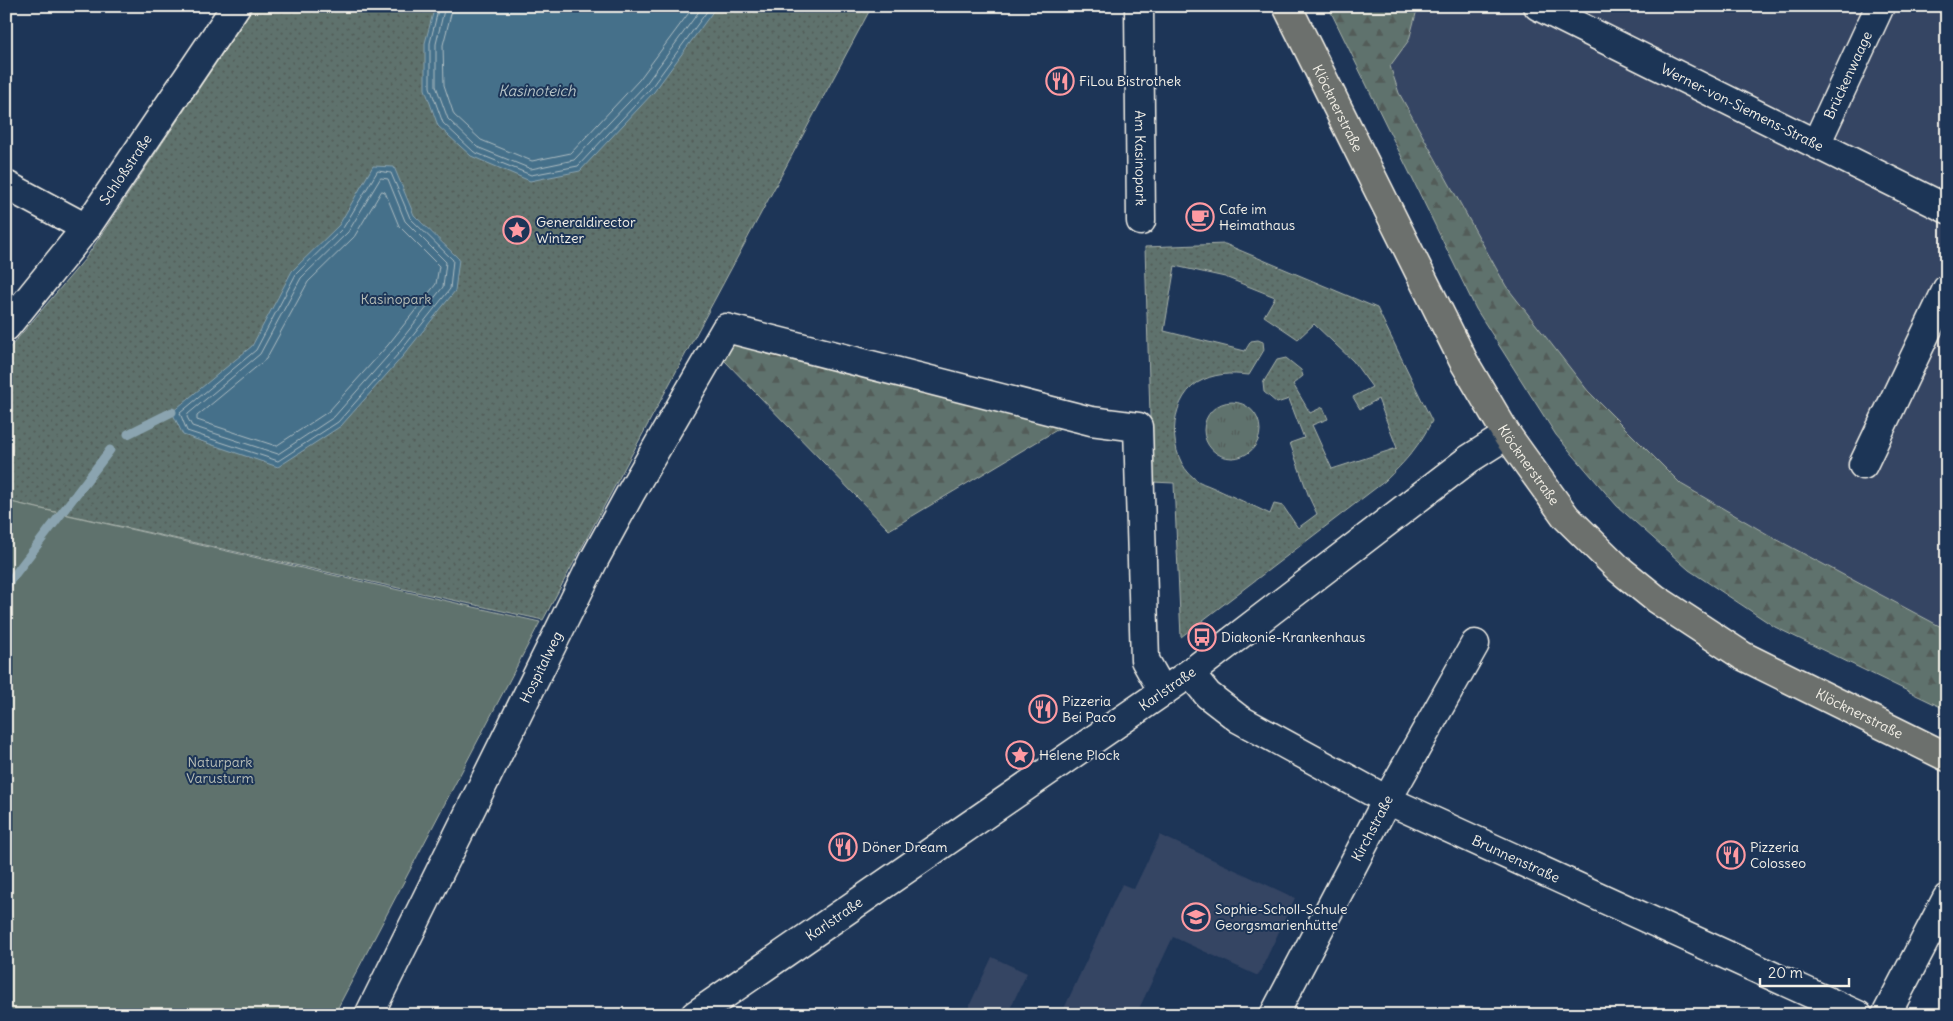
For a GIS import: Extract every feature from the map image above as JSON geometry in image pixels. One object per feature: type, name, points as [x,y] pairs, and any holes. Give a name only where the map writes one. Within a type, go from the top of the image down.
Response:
[{"type":"main road","name":"Klöcknerstraße","points":[[1288,6],[1464,362],[1507,435],[1566,517],[1619,569],[1656,599],[1743,656],[1947,757]]},
{"type":"street","name":"Schloßstraße","points":[[6,327],[86,228],[236,6]]},
{"type":"street","name":"Am Kasinopark","points":[[1139,6],[1141,221]]},
{"type":"street","name":"Werner-von-Siemens-Straße","points":[[1538,6],[1947,209]]},
{"type":"street","name":"Brückenwaage","points":[[1816,144],[1880,6]]},
{"type":"street","points":[[6,184],[86,228]]},
{"type":"street","points":[[1864,465],[1947,288]]},
{"type":"street","name":"Hospitalweg","points":[[369,1015],[594,560],[726,328],[1091,421],[1138,427],[1145,660],[1163,692]]},
{"type":"street","name":"Karlstraße","points":[[695,1015],[1190,673],[1469,459],[1507,435]]},
{"type":"street","name":"Kirchstraße","points":[[1274,1015],[1387,800],[1475,644]]},
{"type":"street","name":"Brunnenstraße","points":[[1190,673],[1208,695],[1239,719],[1387,800],[1858,1015]]},
{"type":"street","points":[[1886,1015],[1947,898]]},
{"type":"shaded area","points":[[1418,6],[1947,6],[1947,630],[1774,538],[1681,484],[1588,391],[1506,286],[1399,93],[1390,66],[1409,40]]},
{"type":"shaded area","name":"Sophie-Scholl-Schule Georgsmarienhütte","points":[[1160,835],[1295,898],[1258,976],[1173,937],[1136,1015],[1061,1015],[1122,884],[1134,889]]},
{"type":"shaded area","points":[[992,957],[1027,973],[1007,1015],[965,1015]]},
{"type":"green space","name":"Kasinopark","points":[[254,6],[872,6],[543,620],[6,501],[6,352],[85,259]]},
{"type":"green space","points":[[1328,6],[1418,6],[1409,40],[1390,66],[1399,93],[1506,286],[1588,391],[1681,484],[1774,538],[1947,630],[1947,710],[1775,627],[1689,570],[1617,506],[1556,435],[1476,309]]},
{"type":"green space","points":[[1225,244],[1377,308],[1432,421],[1412,453],[1385,481],[1181,637],[1174,483],[1152,482],[1145,247]],"holes":[[[1175,266],[1225,277],[1275,297],[1264,316],[1298,339],[1314,324],[1353,361],[1372,387],[1353,397],[1360,409],[1378,399],[1397,448],[1332,469],[1312,425],[1328,419],[1323,407],[1310,413],[1293,384],[1303,376],[1301,370],[1286,358],[1277,360],[1263,383],[1264,392],[1277,403],[1289,399],[1304,438],[1290,443],[1317,514],[1298,528],[1283,506],[1274,504],[1270,514],[1201,483],[1185,469],[1175,444],[1176,416],[1180,403],[1187,392],[1197,383],[1210,377],[1229,374],[1249,375],[1264,350],[1263,342],[1258,340],[1251,341],[1245,351],[1164,331]]]},
{"type":"green space","points":[[733,344],[1060,428],[889,530],[724,360]]},
{"type":"green space","points":[[1227,402],[1237,402],[1252,410],[1258,419],[1260,430],[1258,441],[1252,450],[1237,458],[1227,458],[1216,453],[1209,446],[1204,435],[1204,425],[1209,414],[1216,407]]},
{"type":"green space","name":"Naturpark Varusturm","points":[[6,501],[540,622],[334,1015],[6,1015]]},
{"type":"water","name":"Kasinoteich","points":[[435,6],[717,6],[654,92],[580,171],[530,181],[471,156],[438,126],[425,89],[425,43]]},
{"type":"water","points":[[373,166],[394,167],[414,215],[459,259],[455,291],[403,356],[341,426],[278,467],[183,435],[172,412],[252,346],[292,271],[339,225]]},
{"type":"waterway","points":[[128,434],[172,412]]},
{"type":"waterway","points":[[6,586],[110,450]]},
{"type":"place","name":"FiLou Bistrothek","points":[[1060,81]]},
{"type":"place","name":"Cafe im Heimathaus","points":[[1200,217]]},
{"type":"place","name":"Generaldirector Wintzer","points":[[517,230]]},
{"type":"place","name":"Diakonie-Krankenhaus","points":[[1202,637]]},
{"type":"place","name":"Pizzeria Bei Paco","points":[[1043,709]]},
{"type":"place","name":"Helene Plock","points":[[1020,755]]},
{"type":"place","name":"Döner Dream","points":[[843,847]]},
{"type":"place","name":"Pizzeria Colosseo","points":[[1731,855]]},
{"type":"place","name":"Sophie-Scholl-Schule Georgsmarienhütte","points":[[1196,917]]}]
